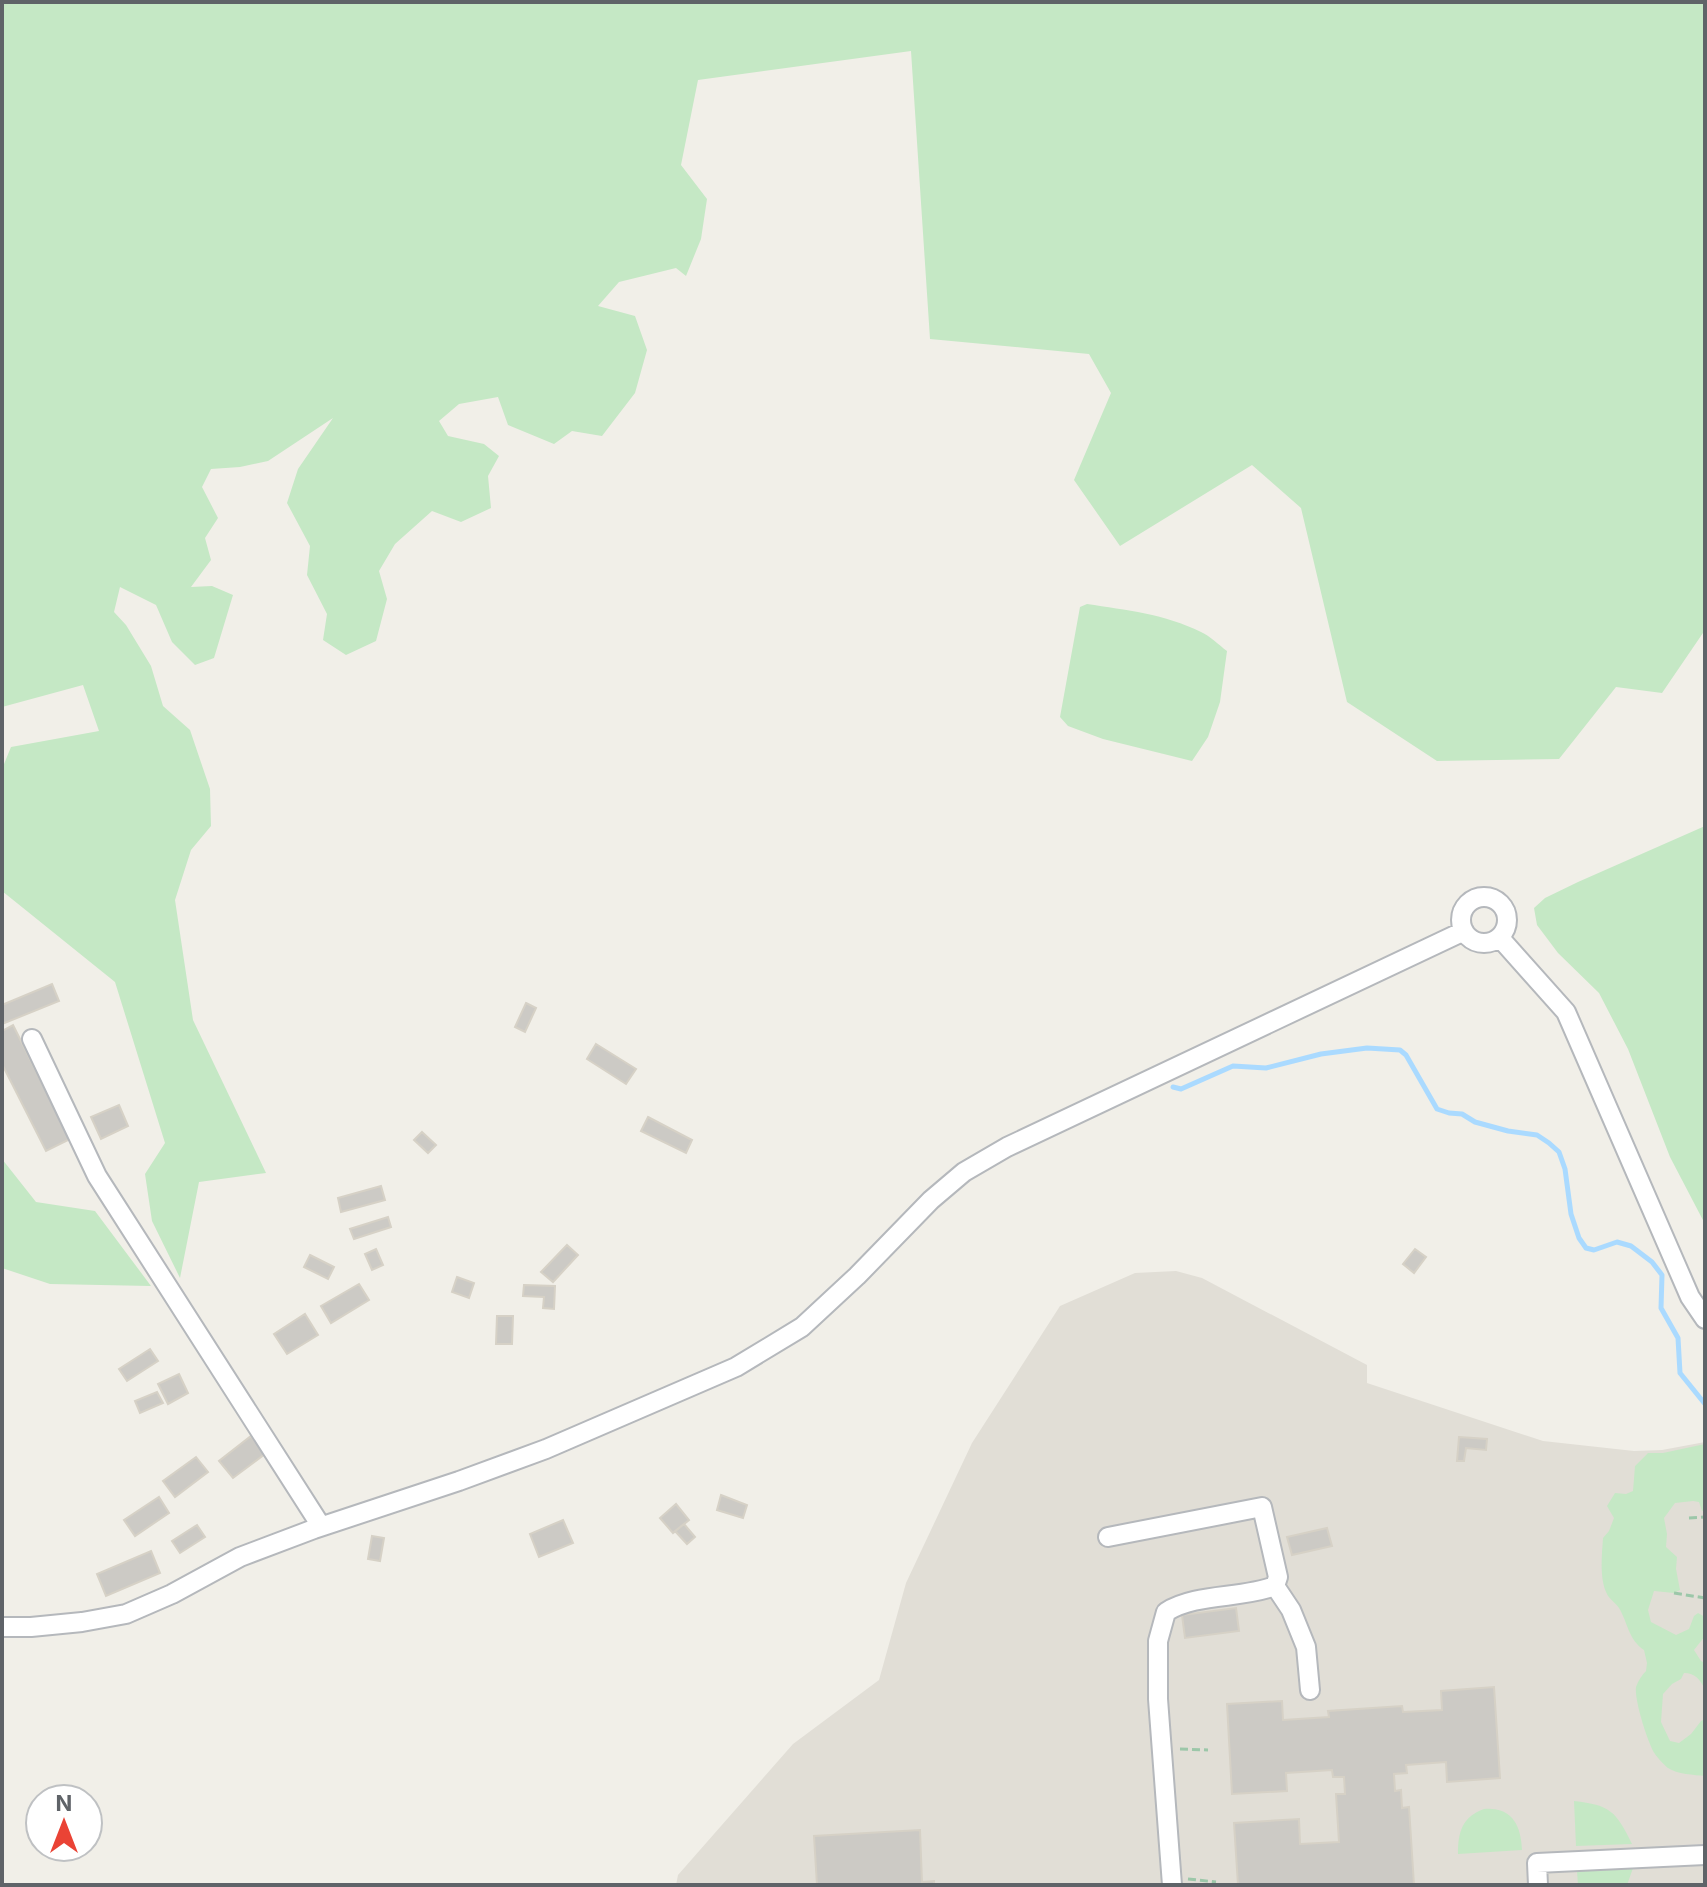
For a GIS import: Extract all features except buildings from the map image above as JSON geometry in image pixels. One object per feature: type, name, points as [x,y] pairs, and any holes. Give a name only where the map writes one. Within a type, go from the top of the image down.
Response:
[{"type":"street","points":[[1489,897],[1498,901],[1508,919],[1506,930],[1500,938],[1480,944],[1470,940],[1461,921],[1469,903],[1489,897]]},
{"type":"street","points":[[2,1627],[82,1622],[126,1614],[172,1594],[240,1557],[546,1449],[736,1367],[802,1327],[931,1200],[964,1172],[1007,1147],[1464,931]]},
{"type":"street","points":[[1500,938],[1566,1012],[1690,1297],[1705,1319]]},
{"type":"street","points":[[32,1039],[97,1176],[321,1526]]},
{"type":"street","points":[[1108,1537],[1262,1507],[1278,1577],[1275,1586]]},
{"type":"street","points":[[1275,1586],[1291,1610],[1306,1647],[1310,1690]]},
{"type":"street","points":[[1172,1881],[1158,1699],[1158,1641],[1166,1612],[1178,1604],[1275,1586]]},
{"type":"street","points":[[1538,1885],[1537,1863],[1705,1855]]},
{"type":"path","points":[[1689,1518],[1705,1517]]},
{"type":"path","points":[[1674,1593],[1705,1598]]},
{"type":"path","points":[[1162,1748],[1208,1750]]},
{"type":"path","points":[[1172,1881],[1216,1882]]},
{"type":"shaded area","points":[[1176,1271],[1202,1278],[1367,1365],[1367,1383],[1543,1441],[1634,1451],[1662,1450],[1705,1442],[1705,1885],[676,1885],[678,1875],[793,1744],[879,1680],[906,1583],[972,1443],[1060,1306],[1135,1273]]},
{"type":"green space","points":[[2,2],[1705,2],[1705,630],[1662,693],[1616,687],[1559,759],[1437,761],[1347,702],[1301,508],[1252,465],[1120,546],[1074,480],[1111,393],[1089,354],[930,339],[911,51],[698,80],[681,165],[707,199],[701,239],[686,276],[676,268],[619,282],[598,306],[635,316],[647,350],[635,393],[602,436],[572,431],[554,444],[508,425],[498,397],[459,404],[439,421],[448,436],[484,444],[499,456],[488,476],[491,508],[461,522],[432,511],[395,544],[379,571],[387,599],[376,641],[346,655],[323,640],[327,614],[307,575],[310,546],[287,503],[298,469],[333,418],[268,461],[211,469],[202,487],[218,518],[205,538],[211,560],[191,587],[212,586],[233,595],[214,658],[195,665],[172,642],[156,605],[120,587],[114,612],[126,625],[151,666],[163,706],[190,730],[210,789],[211,826],[191,850],[175,900],[193,1020],[266,1173],[199,1182],[180,1278],[152,1221],[145,1174],[165,1143],[115,982],[2,891],[2,769],[11,747],[99,731],[83,685],[2,707]]},
{"type":"green space","points":[[1087,604],[1173,621],[1204,634],[1227,651],[1220,702],[1208,737],[1192,761],[1103,739],[1068,726],[1060,717],[1080,607]]},
{"type":"green space","points":[[1705,826],[1705,1224],[1670,1157],[1628,1049],[1599,993],[1558,953],[1537,925],[1534,908],[1545,898],[1578,882]]},
{"type":"green space","points":[[2,1159],[36,1202],[95,1211],[151,1286],[50,1284],[2,1268]]},
{"type":"green space","points":[[1705,1444],[1705,1510],[1702,1511],[1699,1502],[1675,1503],[1664,1518],[1666,1547],[1677,1557],[1680,1590],[1674,1593],[1654,1591],[1648,1610],[1651,1622],[1676,1635],[1689,1629],[1698,1613],[1705,1617],[1705,1636],[1694,1650],[1705,1663],[1705,1690],[1697,1678],[1684,1673],[1663,1694],[1661,1722],[1670,1741],[1679,1743],[1705,1719],[1705,1776],[1668,1768],[1652,1749],[1636,1693],[1636,1687],[1646,1671],[1644,1650],[1635,1641],[1619,1608],[1607,1594],[1602,1566],[1603,1538],[1614,1518],[1607,1506],[1615,1493],[1633,1491],[1635,1466],[1648,1453]]},
{"type":"green space","points":[[1574,1801],[1596,1805],[1610,1812],[1632,1844],[1576,1846]]},
{"type":"green space","points":[[1484,1809],[1502,1811],[1513,1819],[1520,1833],[1522,1850],[1458,1854],[1463,1826],[1471,1816]]},
{"type":"green space","points":[[1633,1868],[1627,1885],[1578,1885],[1577,1871]]},
{"type":"waterway","points":[[1173,1087],[1181,1089],[1233,1066],[1266,1068],[1321,1054],[1367,1048],[1400,1050],[1406,1055],[1437,1109],[1462,1114],[1475,1122],[1508,1131],[1537,1135],[1559,1152],[1565,1169],[1571,1214],[1586,1248],[1594,1250],[1617,1242],[1631,1246],[1652,1262],[1662,1275],[1661,1308],[1678,1338],[1680,1373],[1705,1404]]}]
